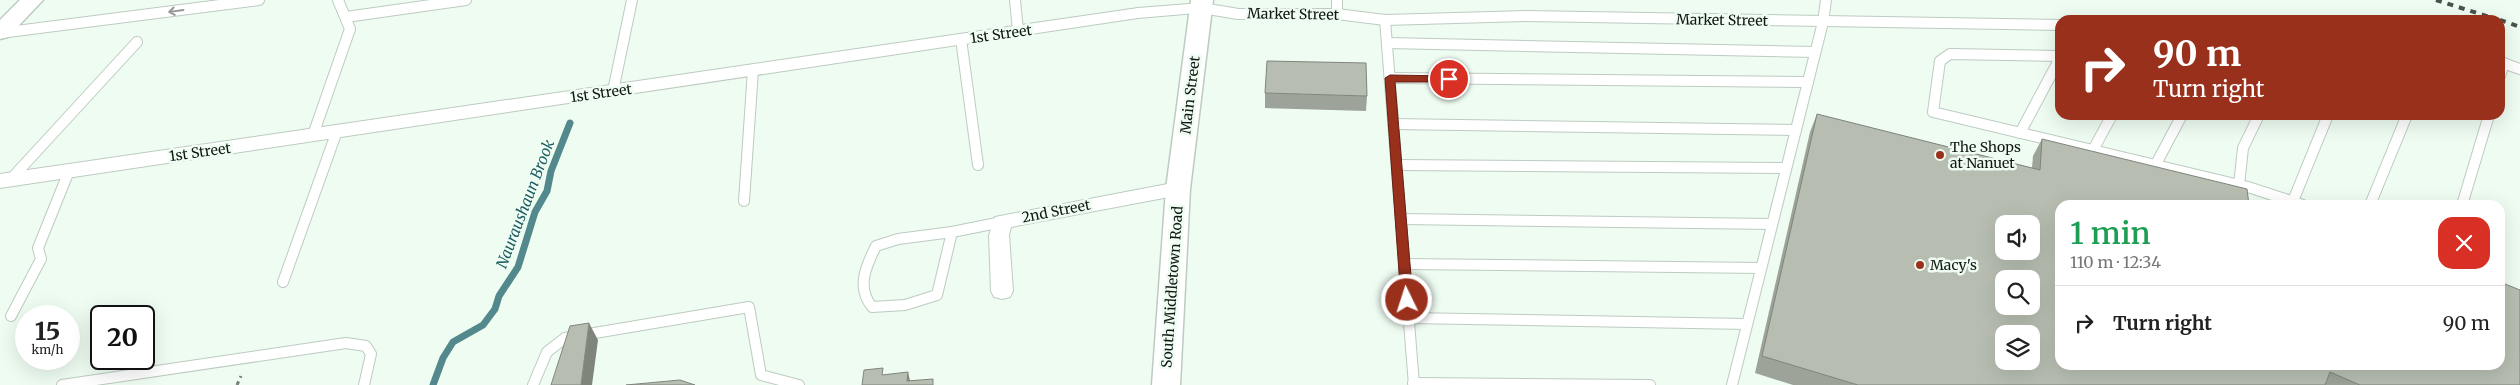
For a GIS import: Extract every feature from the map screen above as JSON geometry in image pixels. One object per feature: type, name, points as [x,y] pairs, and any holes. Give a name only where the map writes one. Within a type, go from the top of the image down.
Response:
[{"type":"street","points":[[0,32],[32,0]]},
{"type":"street","name":"1st Street","points":[[6,180],[1202,4]]},
{"type":"street","name":"Main Street","points":[[1178,189],[1202,4]]},
{"type":"street","name":"2nd Street","points":[[1002,222],[1178,189]]},
{"type":"street","name":"South Middletown Road","points":[[1166,385],[1178,189]]},
{"type":"street","points":[[1002,222],[999,235],[1002,291]]},
{"type":"lane","points":[[0,32],[259,0]]},
{"type":"lane","points":[[312,135],[350,29],[338,0]]},
{"type":"lane","points":[[346,17],[466,0]]},
{"type":"lane","points":[[613,91],[632,0]]},
{"type":"lane","points":[[1015,0],[1018,31]]},
{"type":"lane","points":[[1337,0],[1337,14]]},
{"type":"lane","points":[[1732,385],[1823,22],[1826,0]]},
{"type":"lane","name":"Market Street","points":[[1202,4],[1238,14],[1337,14],[1385,20],[1528,16],[2055,25]]},
{"type":"lane","points":[[1385,20],[1414,384],[1650,385]]},
{"type":"lane","points":[[961,40],[978,165]]},
{"type":"lane","points":[[6,180],[137,42]]},
{"type":"lane","points":[[1387,43],[1815,52]]},
{"type":"lane","points":[[2055,57],[1950,54],[1940,61],[1933,112],[2239,185],[2290,200]]},
{"type":"lane","points":[[2505,64],[2520,69]]},
{"type":"lane","points":[[2020,133],[2055,66]]},
{"type":"lane","points":[[744,201],[753,70]]},
{"type":"lane","points":[[1390,78],[1808,82]]},
{"type":"lane","points":[[2093,150],[2109,120]]},
{"type":"lane","points":[[2155,166],[2179,120]]},
{"type":"lane","points":[[2239,185],[2240,160],[2244,140],[2255,120]]},
{"type":"lane","points":[[2293,200],[2326,120]]},
{"type":"lane","points":[[2372,200],[2405,120]]},
{"type":"lane","points":[[2464,200],[2488,120]]},
{"type":"lane","points":[[1393,124],[1796,130]]},
{"type":"lane","points":[[283,282],[337,131]]},
{"type":"lane","points":[[1397,165],[1786,168]]},
{"type":"lane","points":[[11,316],[41,259],[38,248],[70,171]]},
{"type":"lane","points":[[1401,219],[1772,224]]},
{"type":"lane","points":[[952,232],[937,295],[919,303],[895,307],[872,307],[866,302],[862,290],[865,268],[876,246],[898,239],[952,232],[1002,222]]},
{"type":"lane","points":[[1404,264],[1761,268]]},
{"type":"lane","points":[[533,385],[543,355],[552,344],[564,338],[749,307],[761,375],[799,385]]},
{"type":"lane","points":[[1409,318],[1747,324]]},
{"type":"lane","points":[[62,385],[346,343],[366,346],[371,354],[364,385]]},
{"type":"path","points":[[237,385],[241,375]]},
{"type":"building","points":[[1267,61],[1366,63],[1367,96],[1265,93]]},
{"type":"building","name":"Macy's","points":[[1817,114],[2040,170],[2042,139],[2247,189],[2248,200],[2055,200],[2055,370],[2505,370],[2505,284],[2520,290],[2520,385],[2360,385],[2330,372],[2325,385],[1858,385],[1762,356]]},
{"type":"building","points":[[589,323],[581,385],[551,385],[570,326]]},
{"type":"building","points":[[883,368],[882,375],[908,372],[907,381],[933,379],[933,385],[862,385],[864,370]]},
{"type":"building","points":[[680,380],[695,385],[626,385]]},
{"type":"waterway","name":"Nauraushaun Brook","points":[[433,385],[443,358],[453,342],[483,325],[495,309],[499,296],[518,267],[535,212],[547,191],[551,171],[570,123]]},
{"type":"railway","points":[[2436,0],[2483,15]]},
{"type":"railway","points":[[2505,22],[2520,27]]},
{"type":"place","name":"The Shops at Nanuet","points":[[1940,155]]},
{"type":"place","name":"Macy's","points":[[1920,265]]},
{"type":"route","points":[[1407,300],[1390,78],[1449,79]]}]
